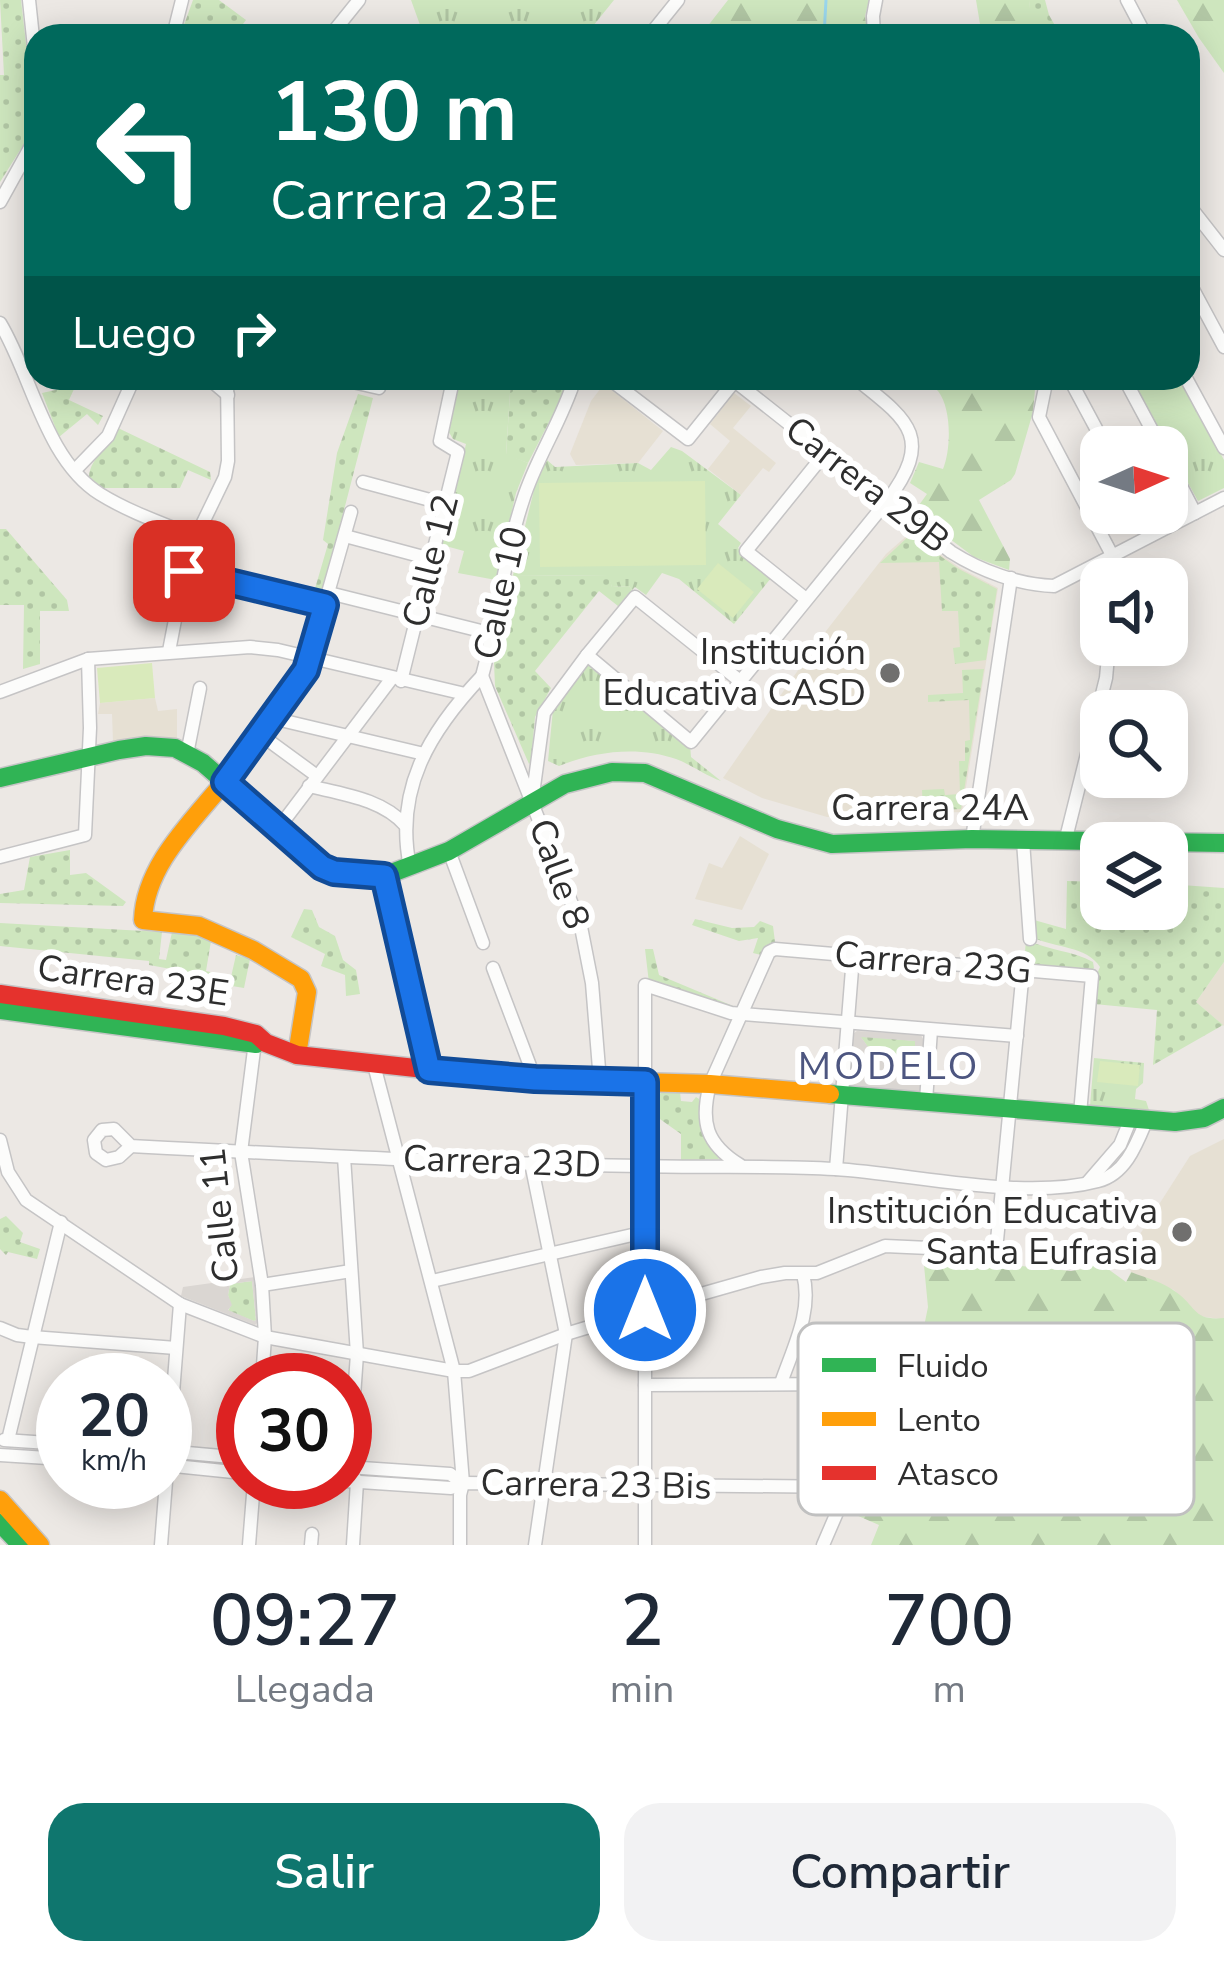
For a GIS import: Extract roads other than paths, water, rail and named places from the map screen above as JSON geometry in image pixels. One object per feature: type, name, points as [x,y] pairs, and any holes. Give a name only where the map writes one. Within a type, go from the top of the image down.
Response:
[{"type":"street","points":[[340,24],[359,0]]},
{"type":"street","points":[[659,24],[678,0]]},
{"type":"street","points":[[0,202],[24,172]]},
{"type":"street","points":[[1200,226],[1224,250]]},
{"type":"street","points":[[1200,302],[1224,347]]},
{"type":"street","points":[[0,323],[24,371]]},
{"type":"street","points":[[32,390],[49,432],[75,470],[102,495],[196,537]]},
{"type":"street","points":[[75,470],[107,436],[128,390]]},
{"type":"street","points":[[223,390],[228,394]]},
{"type":"street","points":[[170,651],[184,571],[225,477],[228,390]]},
{"type":"street","name":"Calle 12","points":[[277,830],[396,679],[458,452],[440,441],[448,390]]},
{"type":"street","name":"Calle 10","points":[[410,867],[406,846],[409,791],[424,754],[482,676],[522,501],[571,390]]},
{"type":"street","points":[[624,390],[688,439],[726,390]]},
{"type":"street","name":"Carrera 29B","points":[[748,390],[968,562],[1011,578]]},
{"type":"street","points":[[586,655],[691,742],[906,472],[912,450],[909,429],[869,390]]},
{"type":"street","points":[[1045,390],[1039,417],[1112,558]]},
{"type":"street","points":[[1075,390],[1095,426]]},
{"type":"street","points":[[1130,390],[1149,426]]},
{"type":"street","points":[[1193,390],[1224,448]]},
{"type":"street","points":[[806,599],[746,550],[826,452]]},
{"type":"street","points":[[363,482],[445,504]]},
{"type":"street","points":[[1188,498],[1196,513]]},
{"type":"street","points":[[1188,517],[1224,498]]},
{"type":"street","points":[[297,1055],[307,992],[301,979],[253,950],[199,926],[143,920],[141,909],[167,856],[306,670],[351,512]]},
{"type":"street","points":[[972,839],[1011,578],[1050,587],[1153,534]]},
{"type":"street","points":[[345,536],[431,559]]},
{"type":"street","points":[[184,571],[493,634]]},
{"type":"street","points":[[532,801],[544,713],[635,598],[740,681]]},
{"type":"street","points":[[0,692],[88,659],[250,647],[465,694]]},
{"type":"street","points":[[0,857],[85,835],[88,659]]},
{"type":"street","points":[[1065,842],[1107,666]]},
{"type":"street","name":"Calle 8","points":[[482,676],[581,927],[592,982],[601,1081]]},
{"type":"street","points":[[0,778],[88,755],[161,746],[187,754],[200,688]]},
{"type":"street","points":[[272,718],[424,754]]},
{"type":"street","points":[[260,735],[313,782],[374,803],[406,826]]},
{"type":"street","name":"Carrera 24A","points":[[187,754],[322,867],[334,872],[384,876],[410,867],[449,851],[532,801],[585,777],[612,772],[645,773],[777,829],[832,844],[972,839],[1224,844]]},
{"type":"street","points":[[1023,841],[1030,939]]},
{"type":"street","points":[[449,851],[483,943]]},
{"type":"street","points":[[384,876],[429,1070]]},
{"type":"street","name":"Carrera 23G","points":[[742,1014],[775,949],[1092,976],[1080,1114]]},
{"type":"street","points":[[836,1169],[853,956]]},
{"type":"street","points":[[493,968],[535,1079]]},
{"type":"street","points":[[372,1357],[469,1371],[645,1310],[761,1277],[817,1273],[886,1246],[994,1252],[1023,970]]},
{"type":"street","points":[[645,1545],[645,986],[742,1014],[1017,1036]]},
{"type":"street","name":"Carrera 23E","points":[[0,994],[224,1026],[297,1055],[535,1079],[645,1082]]},
{"type":"street","name":"Carrera 23E","points":[[0,1010],[259,1040]]},
{"type":"street","points":[[742,1014],[706,1100],[706,1126],[718,1148],[742,1165]]},
{"type":"street","points":[[926,1101],[931,1030]]},
{"type":"street","name":"Calle 11","points":[[259,1040],[241,1152],[262,1285],[264,1353]]},
{"type":"street","points":[[374,1065],[454,1371],[463,1483],[460,1545]]},
{"type":"street","points":[[645,1082],[1188,1122],[1224,1108]]},
{"type":"street","name":"Carrera 23D","points":[[127,1146],[645,1167],[836,1169],[1050,1189],[1087,1183],[1139,1119]]},
{"type":"street","points":[[0,1140],[8,1172],[26,1200],[180,1304],[265,1337],[352,1353]]},
{"type":"street","points":[[344,1157],[357,1353]]},
{"type":"street","points":[[531,1163],[566,1334],[535,1545]]},
{"type":"street","points":[[36,1442],[4,1440],[62,1222]]},
{"type":"street","points":[[432,1281],[645,1232]]},
{"type":"street","points":[[262,1285],[352,1271]]},
{"type":"street","points":[[800,1323],[807,1290],[803,1274]]},
{"type":"street","points":[[176,1353],[180,1304]]},
{"type":"street","points":[[0,1328],[32,1337],[176,1348]]},
{"type":"street","points":[[781,1383],[798,1330]]},
{"type":"street","points":[[645,1385],[798,1383]]},
{"type":"street","points":[[0,1456],[36,1458]]},
{"type":"street","name":"Carrera 23 Bis","points":[[372,1477],[452,1488],[463,1483],[798,1487]]},
{"type":"street","points":[[0,1500],[40,1545]]},
{"type":"street","points":[[161,1545],[163,1509]]},
{"type":"street","points":[[249,1545],[252,1509]]},
{"type":"street","points":[[351,1509],[353,1545]]},
{"type":"street","points":[[823,1545],[836,1515]]},
{"type":"street","points":[[0,1523],[21,1545]]},
{"type":"waterway","points":[[825,24],[826,0]]},
{"type":"place","name":"Institución Educativa CASD","points":[[890,673]]},
{"type":"place","name":"Institución Educativa Santa Eufrasia","points":[[1182,1232]]},
{"type":"district","name":"MODELO","points":[[889,1066]]}]
